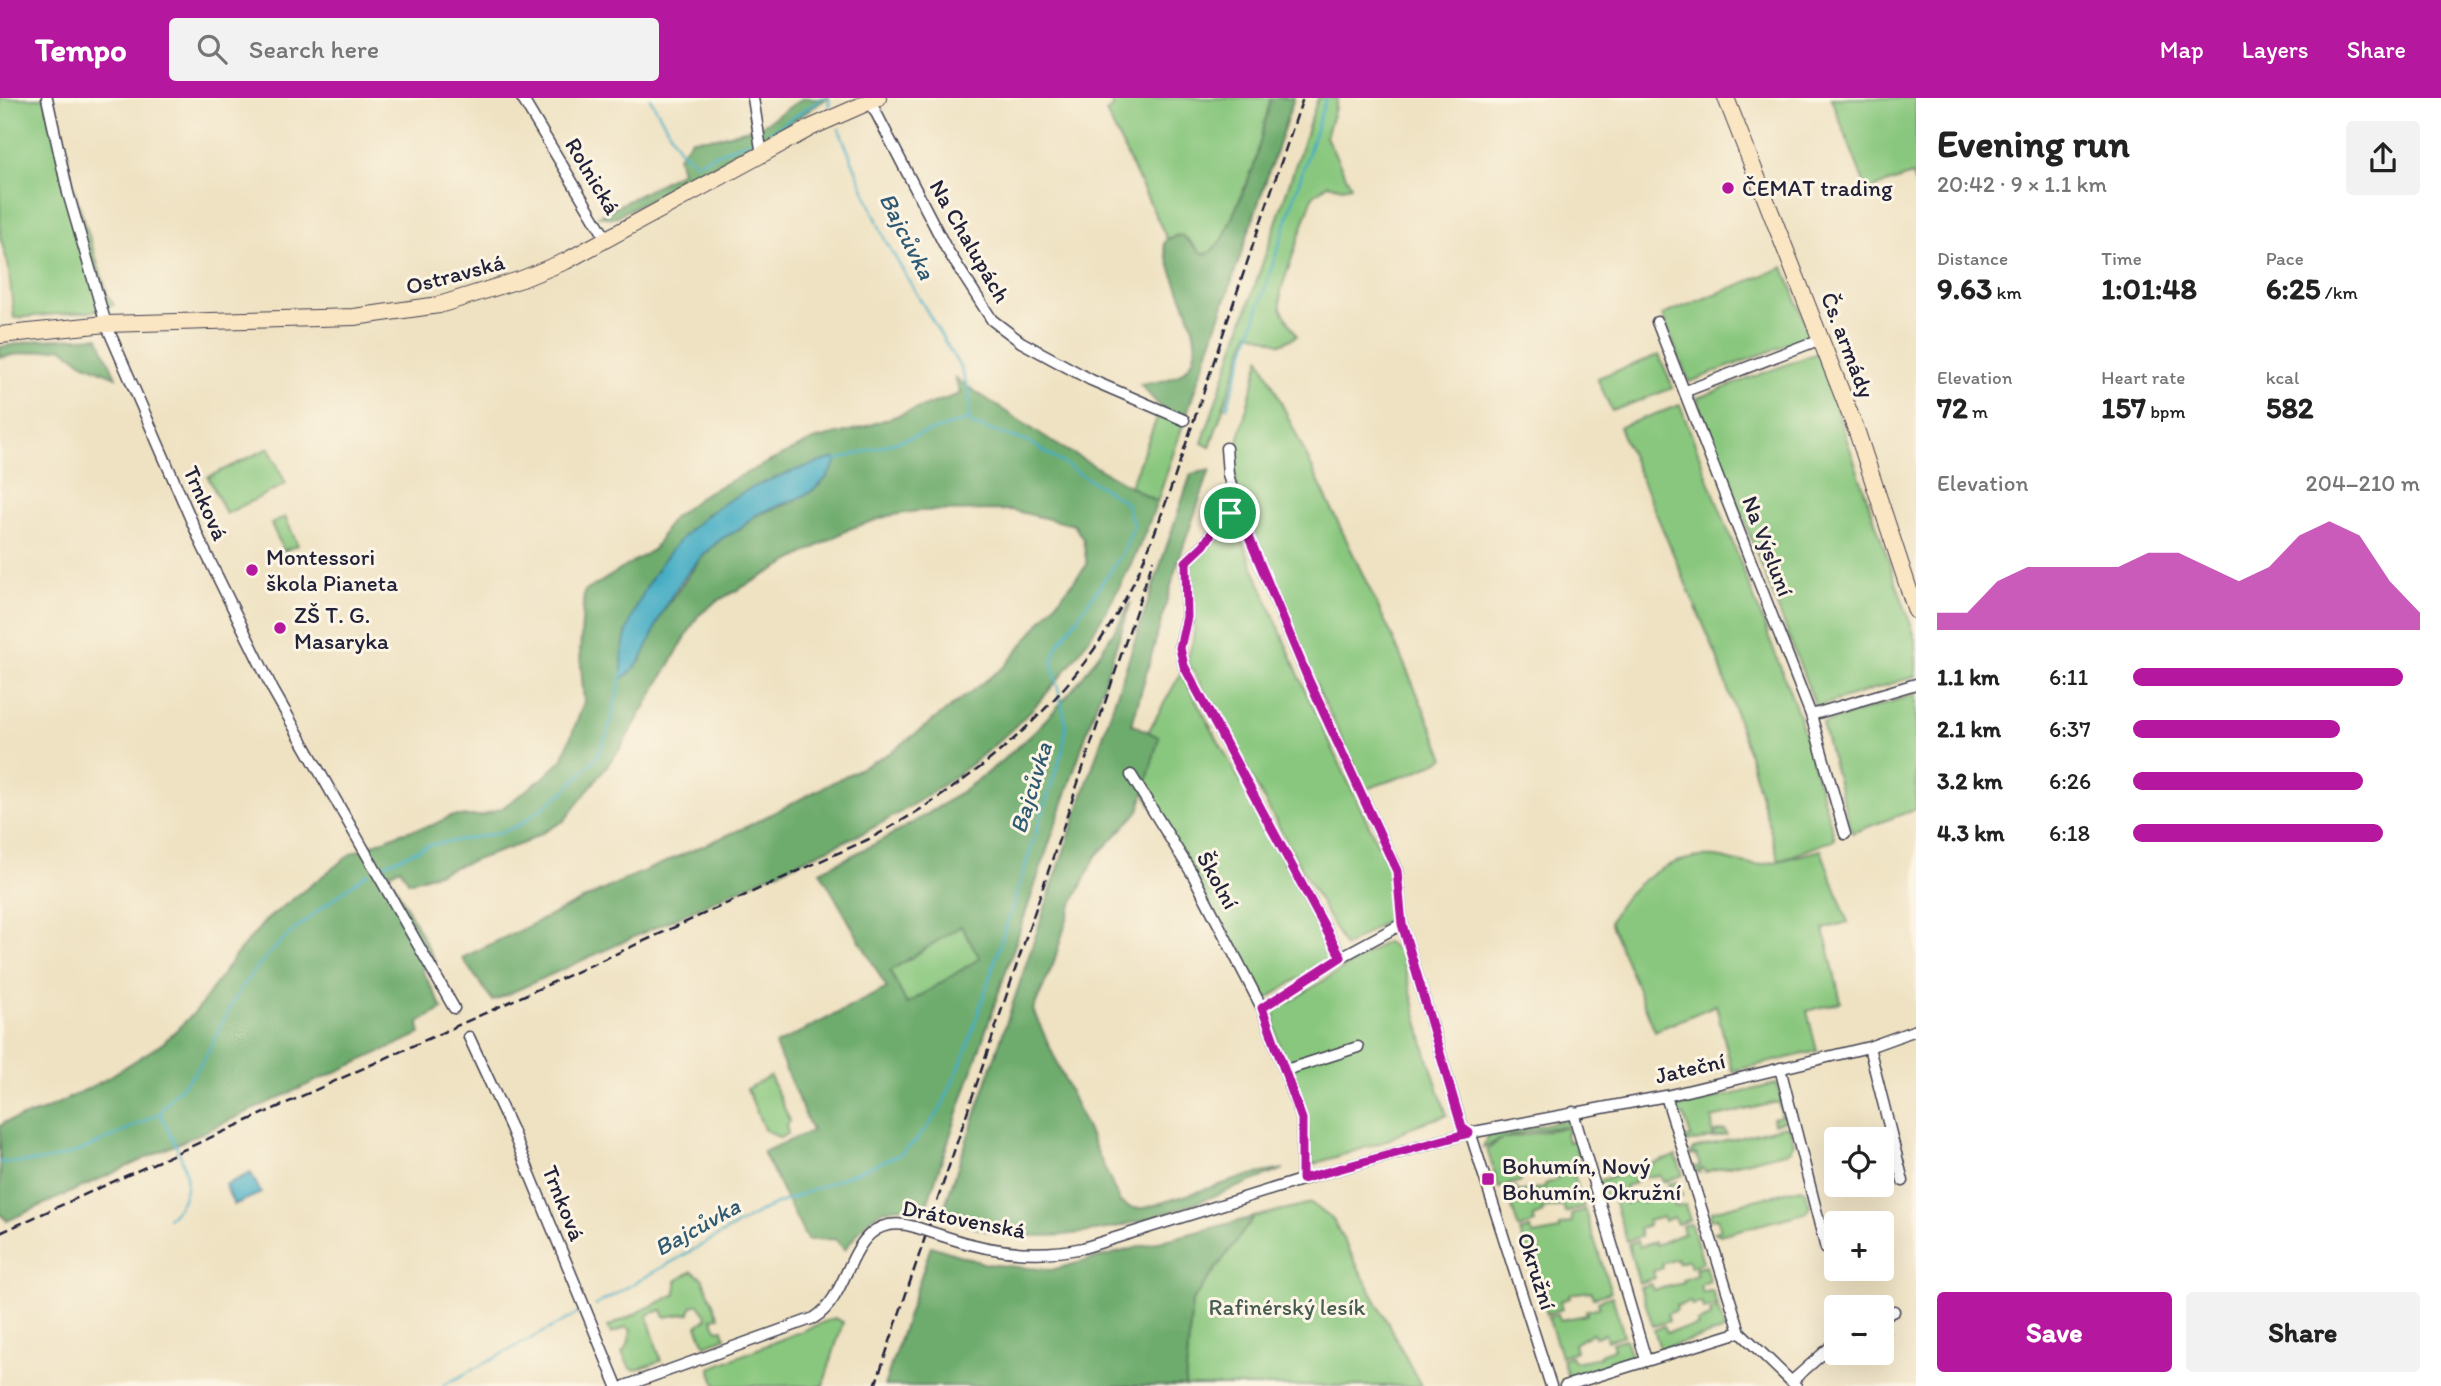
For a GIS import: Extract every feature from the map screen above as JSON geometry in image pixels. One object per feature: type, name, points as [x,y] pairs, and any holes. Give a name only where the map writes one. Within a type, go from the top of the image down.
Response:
[{"type":"main road","name":"Čs. armády","points":[[1726,98],[1865,456],[1916,611]]},
{"type":"main road","name":"Ostravská","points":[[0,335],[106,324],[313,319],[410,310],[449,302],[522,279],[607,240],[812,127],[874,100]]},
{"type":"street","name":"Trnková","points":[[47,98],[68,193],[106,324],[202,545],[268,680],[454,1008]]},
{"type":"street","name":"Rolnická","points":[[522,98],[607,240]]},
{"type":"street","points":[[753,98],[762,155]]},
{"type":"street","name":"Na Chalupách","points":[[874,100],[946,247],[979,304],[992,320],[1021,342],[1091,380],[1184,420]]},
{"type":"street","name":"Na Výsluní","points":[[1657,322],[1811,715],[1845,834]]},
{"type":"street","points":[[1686,391],[1821,338]]},
{"type":"street","points":[[1226,448],[1228,474],[1238,511],[1309,681],[1397,871],[1402,924],[1462,1128],[1469,1133]]},
{"type":"street","points":[[1238,511],[1221,519],[1204,545],[1186,562],[1187,617],[1180,648],[1184,666],[1341,957]]},
{"type":"street","points":[[1811,715],[1916,684]]},
{"type":"street","name":"Školní","points":[[1131,775],[1193,876],[1262,1008],[1286,1070],[1304,1131],[1302,1179]]},
{"type":"street","points":[[1262,1008],[1341,957],[1402,924]]},
{"type":"street","name":"Jateční","points":[[1469,1133],[1666,1096],[1869,1047],[1916,1030]]},
{"type":"street","name":"Trnková","points":[[469,1037],[511,1128],[617,1386]]},
{"type":"street","points":[[1286,1070],[1358,1047]]},
{"type":"street","points":[[1869,1047],[1903,1181]]},
{"type":"street","points":[[1780,1068],[1824,1241]]},
{"type":"street","points":[[1666,1096],[1740,1332],[1794,1383],[1824,1354]]},
{"type":"street","points":[[1573,1112],[1646,1360]]},
{"type":"street","points":[[1302,1179],[1469,1133]]},
{"type":"street","name":"Okružní","points":[[1469,1133],[1551,1386]]},
{"type":"street","name":"Drátovenská","points":[[625,1386],[814,1318],[826,1310],[836,1298],[855,1251],[870,1235],[891,1224],[915,1227],[1000,1251],[1038,1254],[1068,1251],[1159,1226],[1302,1179]]},
{"type":"street","points":[[1565,1386],[1740,1332]]},
{"type":"green space","points":[[0,98],[51,98],[64,157],[108,297],[114,305],[94,311],[14,318],[8,264],[0,237]]},
{"type":"green space","points":[[803,98],[827,98],[767,139],[613,218],[599,216],[682,172],[678,157],[692,139],[719,137],[763,125]]},
{"type":"green space","points":[[1112,98],[1271,98],[1254,166],[1223,239],[1214,252],[1201,253],[1188,239],[1177,235],[1167,239],[1106,112],[1113,107]]},
{"type":"green space","points":[[1271,98],[1294,98],[1186,416],[1161,408],[1140,384],[1171,378],[1189,367],[1195,351],[1194,331],[1164,244],[1167,239],[1182,235],[1201,253],[1208,254],[1223,239],[1254,166]]},
{"type":"green space","points":[[1318,98],[1338,98],[1326,137],[1351,186],[1342,188],[1328,184],[1313,196],[1281,290],[1281,308],[1297,336],[1281,344],[1249,332],[1210,447],[1202,443]]},
{"type":"green space","points":[[1831,98],[1916,98],[1916,187],[1912,175],[1867,190]]},
{"type":"green space","points":[[1784,267],[1810,336],[1689,382],[1662,315]]},
{"type":"green space","points":[[98,337],[116,377],[83,363],[62,348],[0,357],[0,347],[39,340]]},
{"type":"green space","points":[[1817,353],[1916,640],[1916,676],[1816,707],[1697,398]]},
{"type":"green space","points":[[1659,355],[1673,388],[1612,411],[1597,378]]},
{"type":"green space","points":[[1260,358],[1392,636],[1445,758],[1413,773],[1366,789],[1319,691],[1243,514],[1232,464]]},
{"type":"green space","points":[[955,378],[1049,440],[1157,502],[1134,557],[1108,608],[1078,654],[1044,696],[964,770],[917,802],[865,832],[493,1001],[462,958],[624,880],[746,827],[890,753],[1005,666],[1087,565],[1083,539],[1074,525],[1011,510],[917,511],[888,516],[849,529],[717,601],[698,616],[620,749],[564,821],[524,843],[426,877],[409,882],[400,868],[389,874],[435,961],[422,970],[443,1009],[419,1022],[420,1034],[7,1221],[0,1213],[0,1127],[5,1122],[43,1111],[101,1082],[163,1043],[198,1009],[235,956],[266,920],[352,853],[401,833],[433,825],[451,816],[481,816],[502,808],[543,778],[562,760],[584,702],[580,652],[584,592],[654,549],[671,520],[704,494],[813,440],[858,429],[960,394]],"holes":[[[835,458],[796,501],[754,516],[740,530],[723,537],[702,557],[662,613],[640,662],[705,515],[761,484]]]},
{"type":"green space","points":[[1680,405],[1798,713],[1835,839],[1779,861],[1747,748],[1716,654],[1619,427]]},
{"type":"green space","points":[[1161,408],[1186,416],[1157,502],[1130,486]]},
{"type":"green space","points":[[269,448],[286,484],[226,514],[208,477]]},
{"type":"green space","points":[[1210,470],[1177,565],[1132,724],[1159,737],[1139,811],[1096,856],[1071,906],[1053,965],[1033,1010],[1120,1202],[1131,1208],[1145,1208],[1251,1175],[1284,1169],[1176,1210],[1101,1230],[1025,1236],[976,1228],[942,1214],[1191,474]]},
{"type":"green space","points":[[285,517],[298,545],[284,551],[271,524]]},
{"type":"green space","points":[[1232,517],[1306,692],[1391,872],[1394,912],[1389,919],[1345,947],[1187,660],[1195,627],[1187,572],[1189,565]]},
{"type":"green space","points":[[1131,602],[925,1210],[898,1207],[878,1214],[862,1228],[845,1250],[835,1239],[807,1240],[763,1152],[812,1131],[775,1045],[887,988],[820,871],[916,821],[959,794],[999,763],[1071,692]],"holes":[[[961,926],[980,958],[907,1004],[890,971]]]},
{"type":"green space","points":[[1181,673],[1335,954],[1264,1001],[1129,766]]},
{"type":"green space","points":[[1916,694],[1916,809],[1852,833],[1822,724]]},
{"type":"green space","points":[[1821,850],[1848,922],[1824,929],[1841,1002],[1807,1011],[1817,1051],[1732,1071],[1716,1005],[1655,1031],[1610,922],[1628,895],[1653,874],[1683,860],[1715,857],[1763,865]]},
{"type":"green space","points":[[961,926],[980,958],[907,1005],[890,971]]},
{"type":"green space","points":[[1386,942],[1401,952],[1425,1049],[1447,1115],[1416,1125],[1386,1141],[1307,1166],[1308,1134],[1305,1110],[1279,1045],[1276,1010]]},
{"type":"green space","points":[[770,1076],[790,1121],[786,1126],[788,1133],[780,1138],[764,1129],[747,1089]]},
{"type":"green space","points":[[1776,1084],[1787,1113],[1784,1121],[1773,1124],[1772,1118],[1782,1116],[1778,1102],[1712,1118],[1713,1137],[1716,1132],[1725,1130],[1727,1135],[1686,1143],[1684,1140],[1691,1137],[1684,1115],[1677,1116],[1675,1110]]},
{"type":"green space","points":[[1566,1120],[1572,1126],[1526,1132],[1483,1148],[1487,1136]]},
{"type":"green space","points":[[1785,1126],[1790,1129],[1794,1143],[1789,1151],[1705,1172],[1703,1169],[1699,1170],[1700,1173],[1694,1171],[1693,1168],[1700,1166],[1696,1154],[1690,1155],[1693,1149]]},
{"type":"green space","points":[[1561,1128],[1571,1130],[1566,1134],[1568,1142],[1574,1140],[1580,1161],[1552,1170],[1549,1164],[1528,1167],[1529,1171],[1519,1174],[1521,1181],[1499,1188],[1487,1149],[1502,1139]]},
{"type":"green space","points":[[1676,1156],[1683,1175],[1663,1182],[1660,1175],[1634,1179],[1635,1183],[1625,1186],[1627,1193],[1603,1201],[1598,1181]]},
{"type":"green space","points":[[1572,1168],[1584,1207],[1565,1213],[1563,1206],[1542,1209],[1543,1213],[1533,1217],[1535,1223],[1519,1229],[1506,1190],[1516,1187],[1518,1192],[1545,1187],[1545,1184],[1558,1179],[1557,1173]]},
{"type":"green space","points":[[1677,1182],[1682,1196],[1673,1199],[1675,1207],[1685,1205],[1690,1220],[1677,1224],[1674,1217],[1664,1221],[1663,1217],[1648,1221],[1649,1225],[1639,1229],[1641,1236],[1627,1241],[1614,1201],[1623,1199],[1625,1204],[1641,1200],[1642,1203],[1670,1190],[1668,1184]]},
{"type":"green space","points":[[1801,1188],[1806,1192],[1810,1207],[1805,1213],[1720,1235],[1714,1232],[1721,1230],[1717,1218],[1710,1220],[1712,1211]]},
{"type":"green space","name":"Rafinérský lesík","points":[[1311,1203],[1333,1220],[1421,1386],[1185,1386],[1192,1301],[1254,1217]]},
{"type":"green space","points":[[1585,1210],[1611,1292],[1593,1298],[1591,1291],[1569,1294],[1570,1298],[1560,1301],[1562,1309],[1547,1314],[1520,1232],[1530,1229],[1533,1235],[1559,1230],[1559,1226],[1572,1222],[1571,1215]]},
{"type":"green space","points":[[1254,1217],[1192,1301],[1185,1386],[884,1386],[931,1246],[986,1264],[1051,1270]]},
{"type":"green space","points":[[1691,1224],[1703,1262],[1691,1267],[1688,1260],[1678,1263],[1677,1259],[1662,1264],[1663,1268],[1653,1271],[1655,1278],[1639,1283],[1628,1244],[1637,1241],[1639,1247],[1654,1242],[1656,1245],[1684,1233],[1682,1226]]},
{"type":"green space","points":[[1705,1266],[1710,1281],[1700,1285],[1703,1293],[1712,1290],[1717,1305],[1704,1309],[1702,1302],[1676,1306],[1677,1310],[1667,1314],[1669,1321],[1653,1326],[1640,1287],[1651,1284],[1653,1290],[1684,1283],[1683,1280],[1697,1275],[1695,1269]]},
{"type":"green space","points":[[692,1271],[702,1278],[719,1317],[712,1318],[717,1330],[723,1329],[725,1338],[705,1345],[697,1326],[707,1318],[699,1304],[692,1306],[690,1313],[665,1317],[662,1310],[647,1315],[661,1361],[636,1370],[630,1368],[622,1353],[628,1345],[631,1330],[626,1327],[611,1334],[608,1327],[676,1294],[676,1281]]},
{"type":"green space","points":[[1612,1296],[1624,1335],[1607,1341],[1605,1334],[1595,1337],[1593,1333],[1574,1344],[1576,1351],[1561,1356],[1548,1317],[1558,1314],[1560,1320],[1587,1315],[1586,1311],[1600,1307],[1598,1301]]},
{"type":"green space","points":[[1718,1308],[1725,1330],[1660,1349],[1654,1330],[1664,1326],[1667,1332],[1698,1326],[1697,1322],[1711,1317],[1710,1311]]},
{"type":"green space","points":[[834,1318],[843,1322],[823,1386],[716,1386],[710,1368]]},
{"type":"green space","points":[[1625,1339],[1632,1359],[1569,1380],[1562,1359],[1571,1356],[1574,1362],[1601,1357],[1600,1354],[1614,1349],[1612,1343]]},
{"type":"water","points":[[835,458],[837,460],[830,473],[813,490],[756,515],[740,529],[721,539],[704,555],[673,594],[642,658],[623,678],[624,641],[637,606],[653,575],[693,527],[743,492],[771,479]]},
{"type":"water","points":[[251,1173],[261,1193],[234,1205],[225,1185]]},
{"type":"waterway","points":[[650,98],[680,150],[696,163],[754,141]]},
{"type":"waterway","points":[[769,133],[823,98]]},
{"type":"waterway","name":"Bajcůvka","points":[[829,98],[829,106]]},
{"type":"waterway","points":[[1227,407],[1326,98]]},
{"type":"waterway","name":"Bajcůvka","points":[[596,1305],[767,1208],[899,1155],[915,1142],[939,1112],[965,1054],[1063,749],[1066,723],[1052,662],[1058,645],[1123,553],[1134,525],[1125,502],[1029,442],[973,425],[969,420],[970,394],[961,369],[885,240],[839,129]]},
{"type":"waterway","points":[[837,460],[968,420]]},
{"type":"waterway","points":[[383,865],[429,845],[500,833],[521,824],[565,791],[597,756],[607,734],[623,672]]},
{"type":"waterway","points":[[168,1218],[179,1206],[185,1193],[186,1180],[180,1154],[160,1113],[198,1068],[248,978],[296,929],[368,873]]},
{"type":"waterway","points":[[0,1162],[23,1162],[64,1156],[102,1142],[160,1113]]},
{"type":"waterway","name":"Bajcůvka","points":[[442,1386],[577,1314]]},
{"type":"railway","points":[[0,1233],[869,839],[951,789],[990,760],[1059,694],[1116,616],[1138,573],[1172,484],[1303,98]]},
{"type":"railway","points":[[875,1386],[1153,560]]},
{"type":"place","name":"ČEMAT trading","points":[[1728,188]]},
{"type":"place","name":"Montessori škola Pianeta","points":[[252,570]]},
{"type":"place","name":"ZŠ T. G. Masaryka","points":[[280,628]]},
{"type":"place","name":"Bohumín, Nový Bohumín, Okružní","points":[[1488,1179]]},
{"type":"route","points":[[1238,511],[1309,681],[1397,871],[1402,924],[1462,1128],[1469,1133],[1302,1179],[1302,1119],[1262,1008],[1341,957],[1184,666],[1180,648],[1187,617],[1184,570],[1186,562],[1204,545],[1221,519],[1230,513],[1238,511]]}]
